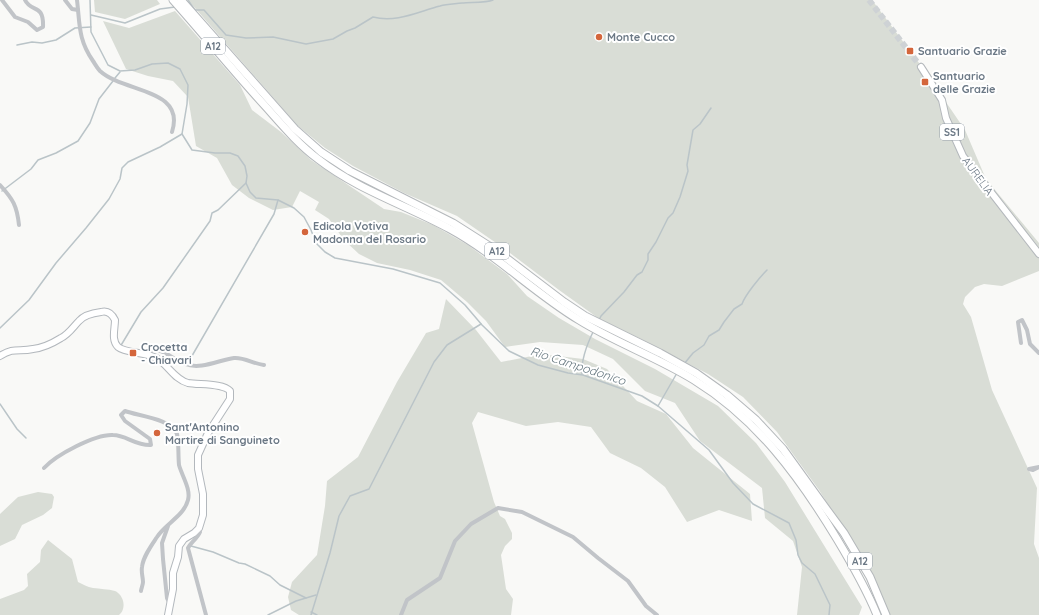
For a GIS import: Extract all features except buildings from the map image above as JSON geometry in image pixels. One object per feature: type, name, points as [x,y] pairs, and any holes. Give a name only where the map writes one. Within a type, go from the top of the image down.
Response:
[{"type":"highway","name":"A12","points":[[173,0],[255,90],[321,152],[401,198],[453,223],[497,251],[564,302],[583,319],[658,356],[693,379],[726,397],[790,464],[825,512],[844,533],[870,577],[886,615]]},
{"type":"highway","name":"A12","points":[[181,0],[255,90]]},
{"type":"highway","name":"A12","points":[[825,512],[863,583],[877,615]]},
{"type":"street","points":[[2,0],[15,17],[28,22],[37,30],[40,29],[43,27],[43,17],[38,10],[25,0]]},
{"type":"street","points":[[65,0],[72,8],[78,10]]},
{"type":"street","points":[[77,0],[80,35],[86,52],[99,70],[108,77],[165,100],[173,110],[175,123],[172,132]]},
{"type":"street","name":"AURELIA","points":[[921,67],[942,100],[946,118],[963,156],[1039,254]]},
{"type":"street","points":[[0,185],[12,198],[17,210],[19,225]]},
{"type":"street","points":[[0,356],[17,349],[36,349],[62,338],[84,317],[105,311],[109,312],[115,320],[114,338],[119,347],[124,350],[154,357],[163,362],[177,377],[184,381],[223,386],[228,389],[230,399],[208,433],[198,455],[198,469],[204,505],[203,515],[199,528],[200,532],[188,548],[206,615]]},
{"type":"street","points":[[1021,343],[1018,322],[1022,320],[1027,330],[1030,344],[1039,354]]},
{"type":"street","points":[[140,353],[146,350],[160,350],[185,364],[193,366],[216,363],[233,358],[264,364]]},
{"type":"street","points":[[44,468],[60,455],[97,438],[113,434],[143,446],[151,445],[150,440],[126,421],[121,415],[126,411],[170,425],[176,433],[179,464],[189,493],[185,507],[168,526],[162,543],[162,559],[167,598],[169,602]]},
{"type":"street","points":[[401,615],[406,600],[440,578],[455,541],[460,535],[471,524],[498,508],[522,512],[572,537],[628,581],[646,606],[657,615]]},
{"type":"street","points":[[141,591],[143,582],[141,576],[142,565],[163,528],[168,526]]},
{"type":"street","points":[[168,615],[169,602],[173,589],[173,573],[180,546],[184,540],[199,528]]},
{"type":"shaded area","points":[[94,0],[157,0],[160,4],[125,19],[95,12]]},
{"type":"shaded area","points":[[188,0],[872,0],[922,67],[965,130],[986,179],[1039,243],[1039,271],[1002,286],[984,284],[975,287],[965,297],[963,304],[971,317],[992,390],[1037,488],[1034,544],[1039,558],[1039,615],[888,615],[868,568],[819,490],[777,432],[743,397],[708,374],[598,318],[502,247],[457,216],[404,193],[353,166],[325,148],[298,126]]},
{"type":"shaded area","points":[[175,11],[240,85],[252,110],[281,132],[311,160],[384,209],[401,212],[433,225],[468,245],[507,274],[527,296],[559,318],[595,339],[655,369],[718,406],[756,443],[785,482],[862,607],[859,615],[797,615],[802,567],[793,541],[765,518],[762,488],[700,441],[675,403],[645,391],[613,359],[583,345],[540,342],[505,347],[486,321],[467,302],[441,280],[410,270],[377,263],[359,254],[344,240],[329,219],[315,210],[319,202],[300,191],[292,207],[273,210],[249,198],[232,185],[217,158],[196,146],[188,97],[173,81],[148,76],[126,69],[103,21],[129,28]]},
{"type":"shaded area","points":[[446,299],[476,330],[501,362],[542,354],[583,359],[607,369],[637,401],[666,414],[693,448],[750,494],[752,521],[719,510],[687,522],[665,487],[641,468],[610,453],[591,427],[558,422],[526,426],[478,412],[472,423],[494,502],[500,516],[505,519],[512,533],[512,539],[505,546],[501,555],[506,589],[513,599],[511,615],[299,615],[291,610],[288,597],[292,582],[317,555],[325,506],[327,481],[358,457],[397,382],[426,333],[439,329]]},
{"type":"shaded area","points":[[38,492],[52,494],[54,497],[52,508],[43,515],[22,525],[15,539],[0,546],[0,514],[18,497]]},
{"type":"shaded area","points":[[48,540],[72,559],[78,582],[91,588],[112,590],[121,596],[124,606],[119,615],[0,615],[0,599],[24,590],[28,586],[27,574],[40,562],[41,550]]},
{"type":"waterway","name":"Rio Campodonico","points":[[90,0],[91,32],[108,65],[120,71],[135,70],[152,64],[168,63],[180,69],[188,85],[187,104],[182,134],[192,150],[230,153],[238,156],[245,166],[247,176],[246,183],[250,192],[256,198],[278,200],[294,208],[304,217],[316,243],[325,252],[335,258],[393,269],[440,283],[465,305],[482,325],[509,351],[538,365],[568,373],[583,375],[642,396],[658,406],[709,450],[733,483],[753,504],[789,523],[796,540],[798,555],[802,563],[815,574],[830,605],[829,615]]},
{"type":"waterway","points":[[188,0],[195,10]]},
{"type":"waterway","points":[[193,10],[204,10],[226,35],[246,38],[273,37],[306,44],[333,39],[373,17],[390,19],[398,18],[445,5],[486,2],[493,0]]},
{"type":"waterway","points":[[91,15],[125,23],[160,9],[175,7]]},
{"type":"waterway","points":[[17,45],[56,40],[75,28],[91,27]]},
{"type":"waterway","points":[[115,78],[120,72]]},
{"type":"waterway","points":[[2,191],[31,169],[38,160],[56,153],[78,141],[90,123],[99,99],[113,81]]},
{"type":"waterway","points":[[599,320],[637,275],[642,272],[648,260],[648,254],[668,218],[673,213],[680,197],[688,171],[687,165],[693,130],[700,124],[711,108]]},
{"type":"waterway","points":[[0,328],[29,300],[56,263],[109,199],[120,179],[122,168],[128,162],[160,147],[182,134]]},
{"type":"waterway","points":[[120,347],[141,312],[163,288],[210,221],[212,213],[218,210],[246,183]]},
{"type":"waterway","points":[[189,361],[274,214],[278,200]]},
{"type":"waterway","points":[[684,364],[693,353],[704,345],[709,336],[719,330],[734,309],[742,304],[749,291],[767,270]]},
{"type":"waterway","points":[[311,615],[330,553],[339,516],[350,496],[369,489],[434,362],[447,345],[481,324]]},
{"type":"waterway","points":[[582,374],[582,363],[594,330]]},
{"type":"waterway","points":[[658,406],[677,373]]},
{"type":"waterway","points":[[0,404],[17,429],[26,438]]},
{"type":"waterway","points":[[191,546],[213,552],[245,564],[270,576],[280,585],[306,598]]},
{"type":"waterway","points":[[268,615],[296,601],[316,595]]},
{"type":"waterway","points":[[311,612],[317,615]]},
{"type":"tunnel","points":[[869,0],[921,67]]},
{"type":"place","name":"Monte Cucco","points":[[599,37]]},
{"type":"place","name":"Santuario Grazie","points":[[910,51]]},
{"type":"place","name":"Santuario delle Grazie","points":[[925,82]]},
{"type":"place","name":"Edicola Votiva Madonna del Rosario","points":[[305,232]]},
{"type":"place","name":"Crocetta - Chiavari","points":[[133,353]]},
{"type":"place","name":"Sant'Antonino Martire di Sanguineto","points":[[157,433]]}]
